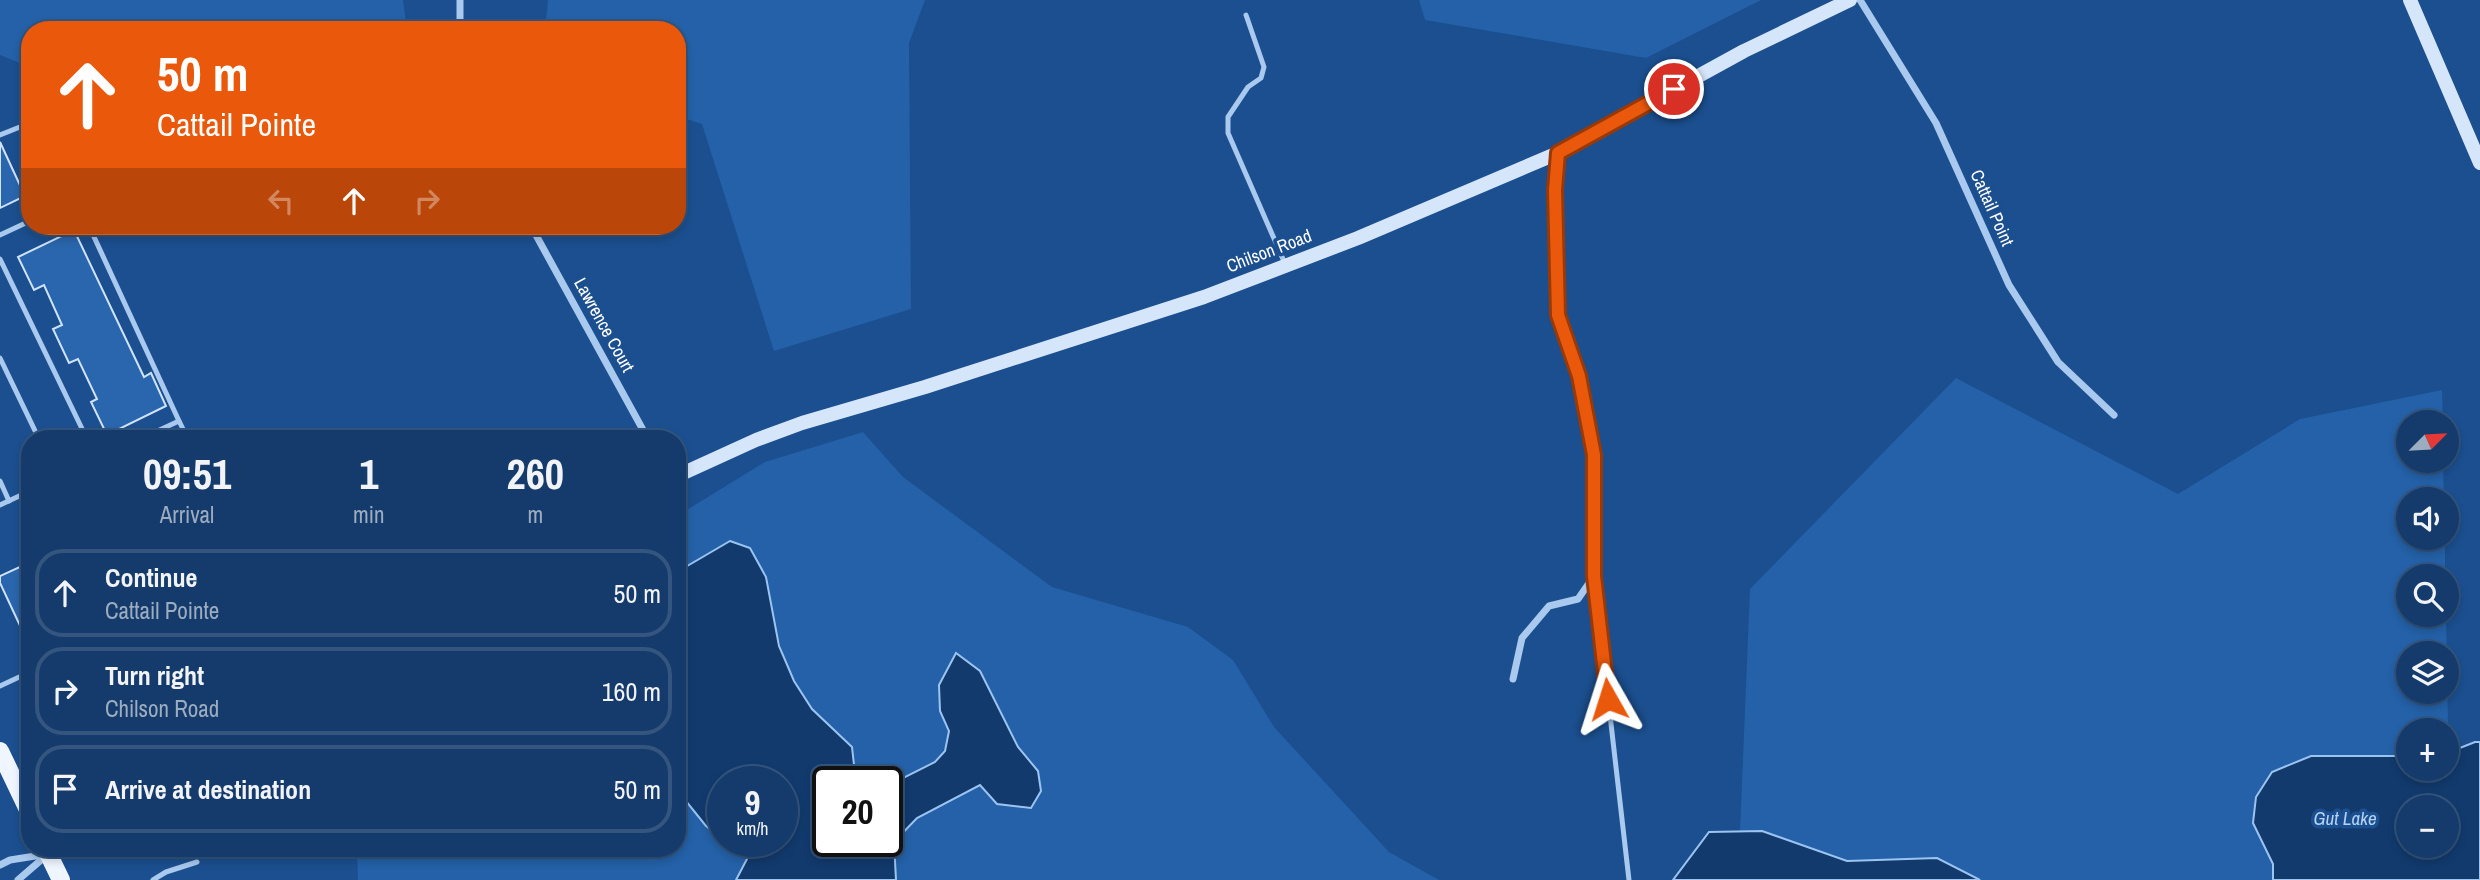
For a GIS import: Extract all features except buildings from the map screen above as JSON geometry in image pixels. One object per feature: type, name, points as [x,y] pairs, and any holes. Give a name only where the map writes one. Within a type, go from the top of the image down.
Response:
[{"type":"main road","points":[[0,751],[21,795]]},
{"type":"main road","points":[[53,857],[61,880]]},
{"type":"street","points":[[460,0],[460,21]]},
{"type":"street","name":"Chilson Road","points":[[686,472],[756,440],[802,423],[925,387],[1166,309],[1286,266],[1423,212],[1558,153],[1744,51],[1850,0]]},
{"type":"street","name":"Cattail Point","points":[[1860,0],[1936,123],[2009,285],[2057,362],[2114,415]]},
{"type":"street","points":[[2410,0],[2480,163]]},
{"type":"street","points":[[1513,679],[1522,638],[1549,606],[1578,599],[1594,576],[1594,455],[1579,376],[1558,315],[1555,190],[1558,153]]},
{"type":"street","name":"Lawrence Court","points":[[536,235],[643,430]]},
{"type":"street","points":[[0,865],[22,857]]},
{"type":"street","points":[[19,880],[43,857]]},
{"type":"lane","points":[[1246,15],[1264,67],[1261,78],[1248,87],[1228,117],[1228,133],[1286,266]]},
{"type":"lane","points":[[0,135],[21,125]]},
{"type":"lane","points":[[0,235],[21,225]]},
{"type":"lane","points":[[93,235],[184,430]]},
{"type":"lane","points":[[0,259],[83,430]]},
{"type":"lane","points":[[0,358],[35,430]]},
{"type":"lane","points":[[160,430],[179,421]]},
{"type":"lane","points":[[0,481],[9,501]]},
{"type":"lane","points":[[0,505],[21,495]]},
{"type":"lane","points":[[1594,576],[1629,880]]},
{"type":"lane","points":[[0,686],[21,676]]},
{"type":"lane","points":[[153,880],[166,872],[197,862]]},
{"type":"shaded area","points":[[0,0],[403,0],[406,21],[21,21],[21,63],[0,55]]},
{"type":"shaded area","points":[[548,0],[925,0],[909,43],[911,309],[774,351],[702,124],[686,119],[686,21],[546,21]]},
{"type":"shaded area","points":[[1419,0],[1761,0],[1646,58],[1425,20]]},
{"type":"shaded area","points":[[1956,378],[2178,494],[2300,419],[2442,390],[2443,410],[2396,410],[2396,473],[2443,473],[2444,487],[2396,487],[2396,550],[2445,550],[2445,564],[2396,564],[2396,627],[2446,627],[2446,641],[2396,641],[2396,704],[2448,704],[2448,718],[2396,718],[2396,781],[2449,781],[2449,795],[2396,795],[2396,858],[2444,858],[2437,880],[1738,880],[1750,589]]},
{"type":"shaded area","points":[[863,432],[903,477],[1052,587],[1188,627],[1233,660],[1274,727],[1389,852],[1439,880],[896,880],[895,857],[903,857],[903,833],[917,818],[980,785],[997,804],[1030,808],[1041,791],[1038,771],[1018,747],[980,671],[940,711],[948,732],[947,743],[936,760],[927,767],[903,779],[903,766],[854,766],[852,746],[812,709],[793,679],[781,646],[766,577],[686,573],[686,510],[765,462]]},
{"type":"shaded area","points":[[686,801],[707,827],[707,857],[748,857],[736,880],[358,880],[357,857],[686,857]]},
{"type":"water","points":[[730,541],[750,548],[766,577],[779,646],[794,681],[812,709],[852,747],[854,766],[812,766],[812,857],[895,857],[896,880],[736,880],[748,857],[798,857],[798,766],[707,766],[707,827],[686,801],[686,567]]},
{"type":"water","points":[[956,653],[980,671],[1018,747],[1038,771],[1041,791],[1031,808],[997,804],[980,785],[917,818],[903,833],[903,778],[935,762],[945,751],[949,731],[940,711],[939,685]]},
{"type":"water","name":"Gut Lake","points":[[2480,742],[2480,880],[2273,880],[2273,864],[2253,823],[2256,797],[2272,772],[2311,756],[2396,756],[2396,781],[2459,781],[2459,748]]},
{"type":"water","points":[[1762,831],[1847,861],[1937,858],[1980,880],[1673,880],[1709,832]]},
{"type":"route","points":[[1608,699],[1594,576],[1594,455],[1579,376],[1558,315],[1555,252],[1558,153],[1674,89]]}]
